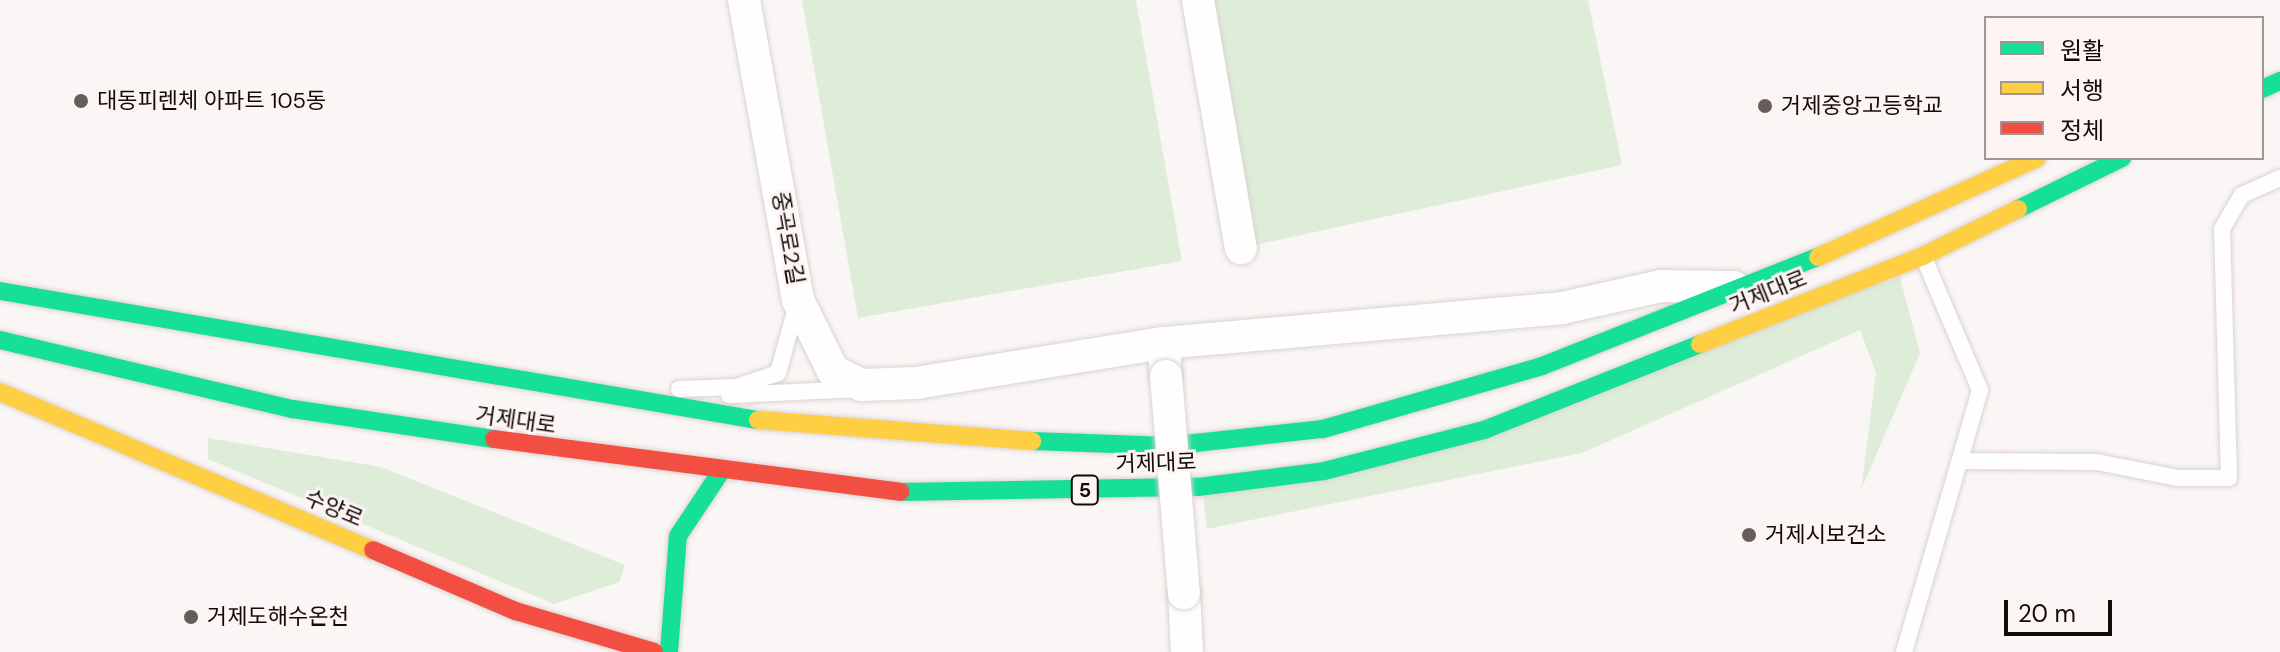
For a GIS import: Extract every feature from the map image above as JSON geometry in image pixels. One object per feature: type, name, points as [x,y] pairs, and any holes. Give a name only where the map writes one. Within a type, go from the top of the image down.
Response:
[{"type":"main road","name":"거제대로","points":[[0,291],[690,413],[916,437],[1168,446],[1323,429],[1542,366],[1753,287],[2033,160]]},
{"type":"main road","name":"거제대로","points":[[0,340],[293,409],[720,473],[898,492],[1198,487],[1324,471],[1484,430],[1923,256],[2118,160]]},
{"type":"main road","name":"수양로","points":[[0,392],[515,611],[654,652]]},
{"type":"main road","points":[[669,652],[670,567],[678,536],[720,473]]},
{"type":"street","name":"중곡로2길","points":[[744,0],[798,300]]},
{"type":"street","points":[[1198,0],[1241,248]]},
{"type":"street","points":[[798,300],[833,371],[874,386],[1164,343],[1562,308],[1661,286],[1753,287]]},
{"type":"street","points":[[1164,343],[1187,652]]},
{"type":"lane","points":[[1960,461],[2097,462],[2178,478],[2229,478],[2222,229],[2242,195],[2280,178]]},
{"type":"lane","points":[[1904,652],[1980,390],[1923,256]]},
{"type":"lane","name":"중곡로2길","points":[[536,386],[599,377],[697,392],[778,373],[798,300]]},
{"type":"lane","points":[[697,392],[795,396],[874,386]]},
{"type":"green space","points":[[802,0],[1136,0],[1182,261],[858,318]]},
{"type":"green space","points":[[1198,0],[1588,0],[1622,165],[1241,248]]},
{"type":"green space","points":[[1900,277],[1920,353],[1861,490],[1876,373],[1860,330],[1582,453],[1207,529],[1203,494],[1326,478]]},
{"type":"green space","points":[[208,438],[381,467],[625,565],[619,582],[554,604],[208,459]]},
{"type":"traffic: fast","points":[[2264,88],[2280,81]]},
{"type":"traffic: fast","points":[[2018,209],[2118,160]]},
{"type":"traffic: fast","points":[[1032,441],[1168,446],[1323,429],[1542,366],[1818,257]]},
{"type":"traffic: fast","points":[[0,291],[758,420]]},
{"type":"traffic: fast","points":[[0,340],[293,409],[494,439]]},
{"type":"traffic: fast","points":[[901,492],[1198,487],[1324,471],[1484,430],[1700,344]]},
{"type":"traffic: fast","points":[[669,652],[678,536],[720,473]]},
{"type":"traffic: slow","points":[[1818,257],[2033,160]]},
{"type":"traffic: slow","points":[[1700,344],[1923,256],[2018,209]]},
{"type":"traffic: slow","points":[[0,392],[373,550]]},
{"type":"traffic: slow","points":[[758,420],[1032,441]]},
{"type":"traffic: jam","points":[[494,439],[901,492]]},
{"type":"traffic: jam","points":[[373,550],[515,611],[654,652]]},
{"type":"place","name":"대동피렌체 아파트 105동","points":[[81,101]]},
{"type":"place","name":"거제중앙고등학교","points":[[1765,106]]},
{"type":"place","name":"거제시보건소","points":[[1749,535]]},
{"type":"place","name":"거제도해수온천","points":[[191,617]]}]
